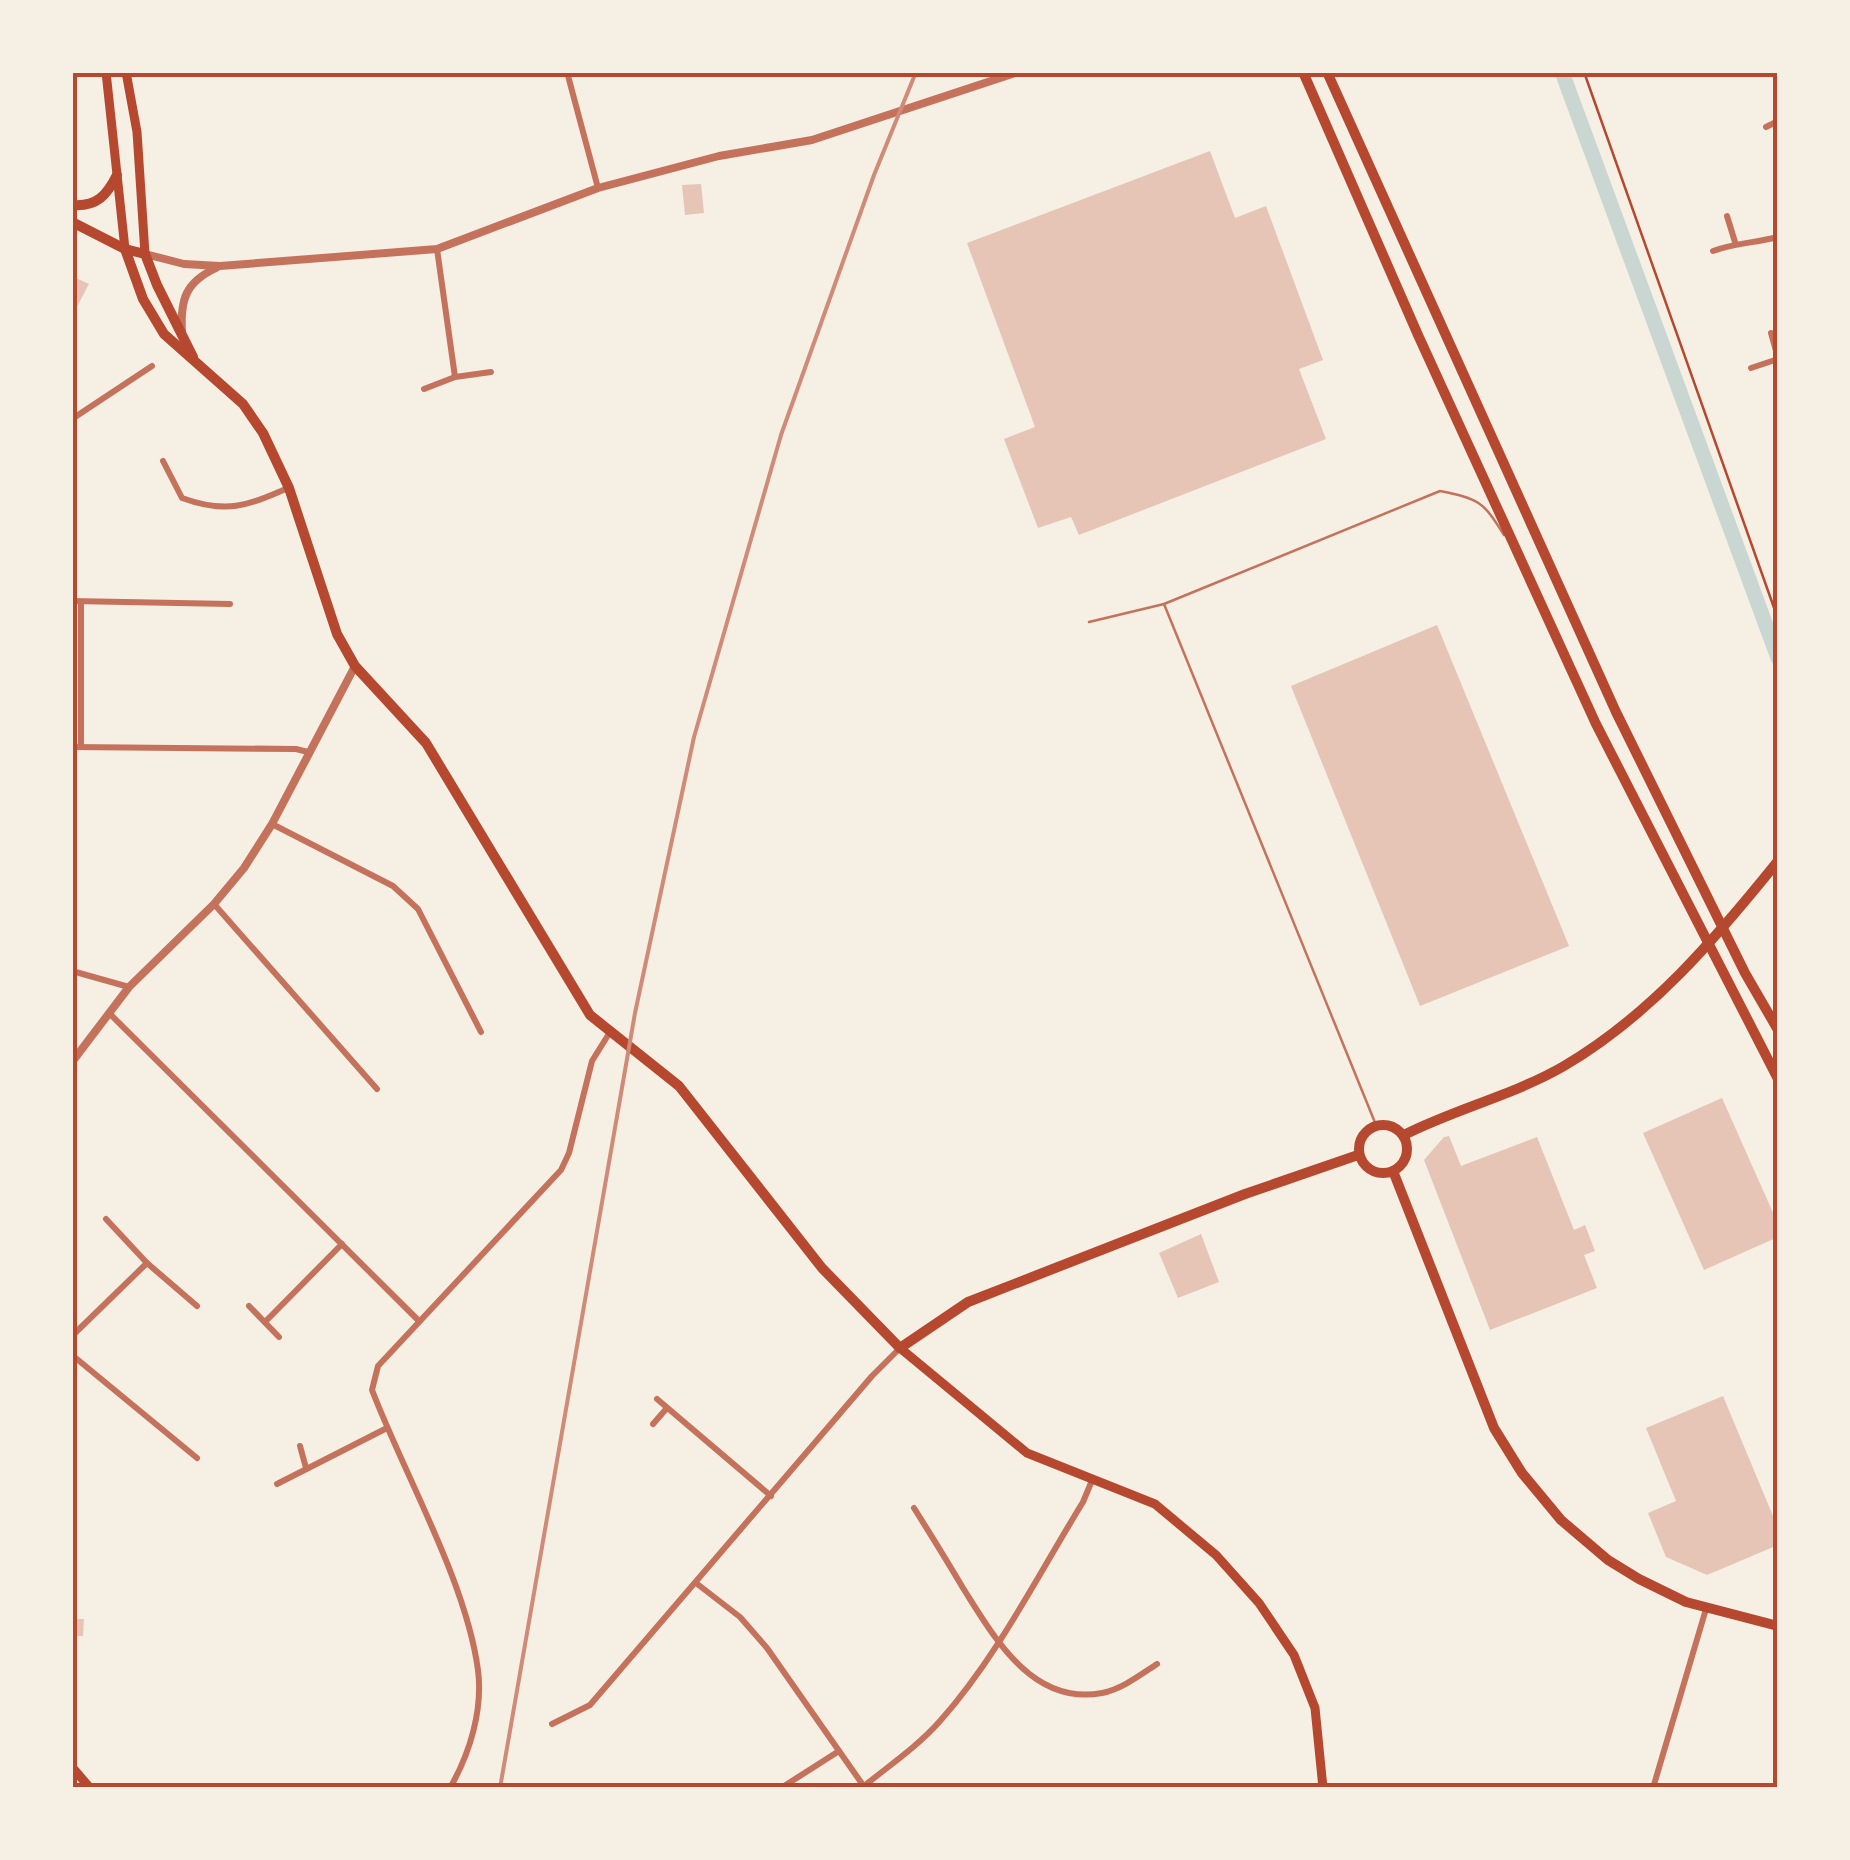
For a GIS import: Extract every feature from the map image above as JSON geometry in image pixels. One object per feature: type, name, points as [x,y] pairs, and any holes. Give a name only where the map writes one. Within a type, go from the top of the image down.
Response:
[{"type":"main road","points":[[106,72],[125,249],[134,279],[154,318],[179,349],[243,404],[279,462],[328,612],[355,666],[426,743],[590,1015],[679,1086],[822,1268],[900,1348],[1027,1452],[1155,1504],[1192,1532],[1248,1591],[1281,1631],[1304,1676],[1314,1708],[1322,1788]]},
{"type":"main road","points":[[126,72],[137,132],[146,254],[194,359]]},
{"type":"main road","points":[[1303,72],[1596,724],[1778,1082]]},
{"type":"main road","points":[[1326,72],[1616,712],[1778,1030]]},
{"type":"main road","points":[[72,204],[94,204],[109,191],[117,175]]},
{"type":"main road","points":[[72,222],[125,249],[146,254]]},
{"type":"main road","points":[[1404,1135],[1562,1068],[1606,1038],[1660,996],[1778,861]]},
{"type":"main road","points":[[1376,1124],[1394,1127],[1404,1135],[1406,1157],[1393,1171],[1372,1170],[1358,1155],[1363,1134],[1376,1124]]},
{"type":"main road","points":[[900,1348],[968,1302],[1228,1200],[1358,1155]]},
{"type":"main road","points":[[1393,1171],[1494,1428],[1522,1473],[1562,1520],[1608,1560],[1670,1594],[1706,1608],[1778,1626]]},
{"type":"main road","points":[[72,1768],[90,1788]]},
{"type":"street","points":[[567,72],[598,188]]},
{"type":"street","points":[[146,254],[184,264],[220,266],[437,250],[598,188],[719,156],[812,140],[1018,72]]},
{"type":"street","points":[[1766,127],[1778,122]]},
{"type":"street","points":[[1727,216],[1735,242]]},
{"type":"street","points":[[1713,250],[1735,242],[1747,244],[1778,238]]},
{"type":"street","points":[[437,250],[455,377]]},
{"type":"street","points":[[182,335],[185,292],[198,277],[220,266]]},
{"type":"street","points":[[1751,368],[1778,358],[1772,333]]},
{"type":"street","points":[[72,419],[152,366]]},
{"type":"street","points":[[424,389],[455,377],[491,372]]},
{"type":"street","points":[[163,461],[182,498],[210,509],[248,506],[290,488]]},
{"type":"street","points":[[230,604],[77,602],[77,747],[308,752]]},
{"type":"street","points":[[72,1062],[129,988],[214,904],[244,868],[272,824],[355,666]]},
{"type":"street","points":[[272,824],[393,886],[418,909],[481,1032]]},
{"type":"street","points":[[214,904],[377,1088]]},
{"type":"street","points":[[72,971],[129,988]]},
{"type":"street","points":[[108,1012],[419,1322]]},
{"type":"street","points":[[450,1788],[477,1720],[478,1671],[461,1603],[372,1390],[378,1366],[561,1170],[592,1062],[612,1034]]},
{"type":"street","points":[[106,1219],[197,1306]]},
{"type":"street","points":[[265,1322],[342,1244]]},
{"type":"street","points":[[72,1336],[147,1262]]},
{"type":"street","points":[[249,1306],[280,1337]]},
{"type":"street","points":[[552,1724],[590,1705],[900,1348]]},
{"type":"street","points":[[72,1355],[197,1458]]},
{"type":"street","points":[[657,1399],[771,1496]]},
{"type":"street","points":[[653,1424],[666,1408]]},
{"type":"street","points":[[277,1484],[387,1428]]},
{"type":"street","points":[[300,1446],[306,1468]]},
{"type":"street","points":[[696,1583],[740,1617],[767,1648],[865,1787],[938,1724],[996,1642],[1094,1478]]},
{"type":"street","points":[[914,1508],[996,1642],[1021,1669],[1046,1685],[1070,1693],[1106,1692],[1157,1664]]},
{"type":"street","points":[[1653,1788],[1706,1608]]},
{"type":"street","points":[[781,1788],[840,1751]]},
{"type":"lane","points":[[1089,622],[1164,604],[1440,492],[1475,498],[1492,515],[1528,573]]},
{"type":"lane","points":[[1164,604],[1376,1124]]},
{"type":"path","points":[[1584,72],[1778,618]]},
{"type":"building","points":[[1210,151],[1235,218],[1266,206],[1323,360],[1299,369],[1326,439],[1079,535],[1071,517],[1038,528],[1004,439],[1035,427],[967,243]]},
{"type":"building","points":[[701,184],[704,213],[685,215],[682,185]]},
{"type":"building","points":[[72,276],[89,284],[72,316]]},
{"type":"building","points":[[1437,625],[1569,946],[1420,1006],[1291,686]]},
{"type":"building","points":[[1722,1098],[1778,1224],[1778,1237],[1704,1270],[1643,1133]]},
{"type":"building","points":[[1449,1136],[1461,1166],[1537,1137],[1574,1230],[1585,1225],[1595,1251],[1584,1255],[1597,1288],[1490,1330],[1424,1160]]},
{"type":"building","points":[[1201,1234],[1219,1282],[1178,1298],[1159,1253]]},
{"type":"building","points":[[1723,1396],[1778,1528],[1778,1545],[1707,1575],[1666,1557],[1648,1513],[1676,1501],[1646,1428]]},
{"type":"building","points":[[72,1619],[84,1619],[83,1636],[72,1636]]},
{"type":"waterway","points":[[1562,72],[1778,658]]},
{"type":"railway","points":[[500,1788],[635,1013],[694,737],[781,435],[874,175],[916,72]]}]
